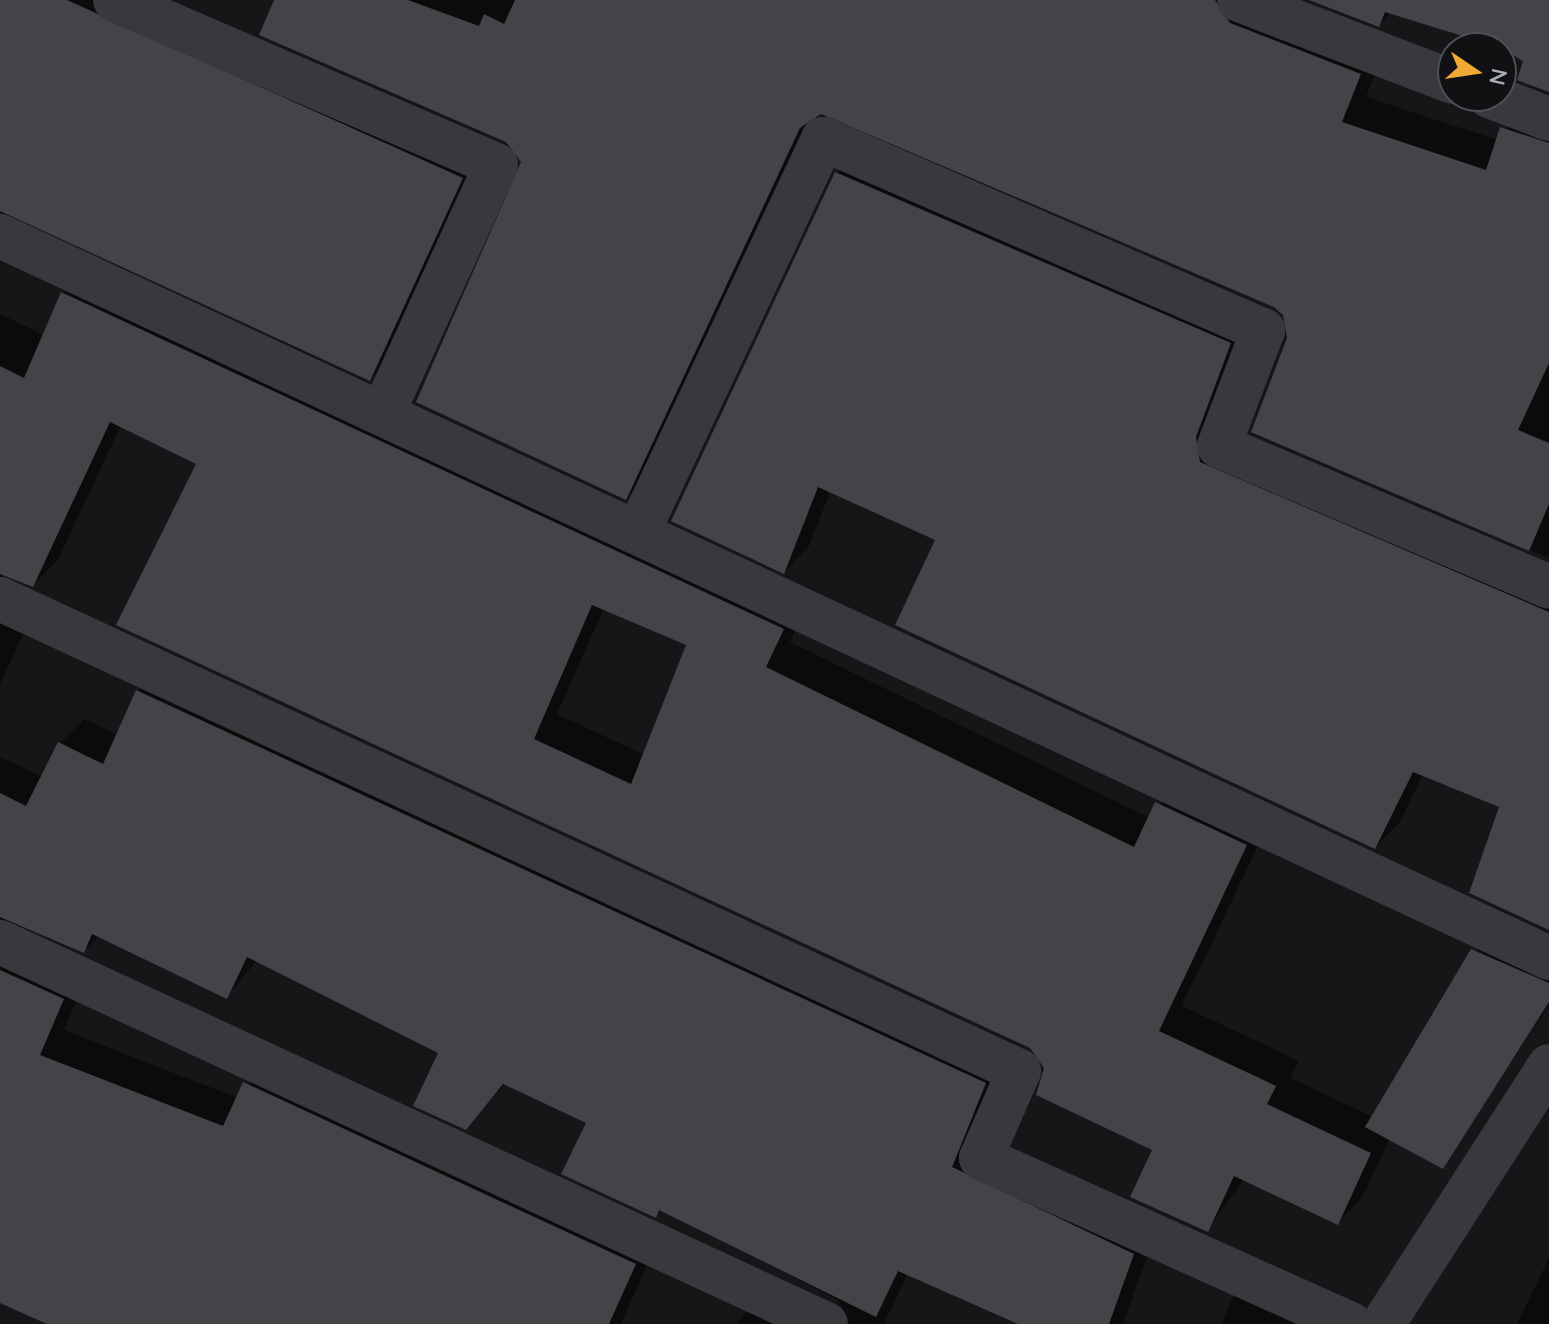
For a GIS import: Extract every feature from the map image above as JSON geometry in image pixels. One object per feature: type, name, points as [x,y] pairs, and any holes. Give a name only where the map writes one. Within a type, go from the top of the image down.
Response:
[{"type":"street","points":[[115,0],[496,165],[385,409]]},
{"type":"street","points":[[1239,0],[1437,76]]},
{"type":"street","points":[[1517,107],[1549,119]]},
{"type":"street","points":[[640,528],[823,139],[1263,330],[1219,446],[1549,587]]},
{"type":"street","points":[[0,236],[385,409],[1549,958]]},
{"type":"street","points":[[0,599],[1019,1071],[981,1158],[1351,1324]]},
{"type":"street","points":[[0,942],[826,1324]]},
{"type":"street","points":[[1383,1324],[1549,1066]]},
{"type":"building","points":[[0,0],[67,0],[463,178],[370,381],[0,211]]},
{"type":"building","points":[[274,0],[408,0],[479,26],[484,14],[504,24],[515,0],[1215,0],[1230,23],[1361,74],[1342,122],[1486,170],[1500,127],[1549,143],[1549,363],[1518,430],[1549,443],[1549,504],[1529,551],[1251,432],[1287,338],[1283,315],[1274,307],[821,114],[800,128],[626,500],[416,402],[521,162],[506,142],[259,35]]},
{"type":"building","points":[[1309,0],[1549,0],[1549,92],[1517,80],[1523,61],[1517,57],[1517,32],[1449,32],[1385,12],[1379,27]]},
{"type":"building","points":[[835,172],[1231,343],[1196,437],[1200,462],[1549,612],[1549,930],[1469,893],[1499,807],[1413,772],[1375,849],[895,625],[935,540],[818,487],[784,574],[671,521]]},
{"type":"building","points":[[61,292],[784,629],[766,667],[1134,847],[1155,802],[1247,845],[1159,1031],[1276,1086],[1267,1104],[1371,1153],[1338,1225],[1234,1176],[1208,1232],[1130,1197],[1152,1150],[1036,1095],[1044,1068],[1030,1048],[116,625],[196,464],[110,422],[33,587],[0,574],[0,366],[24,378]],"holes":[[[592,605],[686,645],[631,784],[534,739]]]},
{"type":"building","points":[[136,690],[986,1083],[952,1167],[1134,1254],[1109,1324],[1018,1324],[898,1271],[876,1317],[659,1210],[656,1218],[561,1174],[586,1123],[503,1084],[466,1130],[413,1106],[438,1053],[247,957],[227,999],[92,934],[84,953],[0,917],[0,793],[26,806],[58,742],[103,764]]},
{"type":"building","points":[[1471,949],[1549,983],[1549,1002],[1443,1169],[1365,1127]]},
{"type":"building","points":[[0,970],[64,999],[40,1055],[223,1126],[243,1082],[636,1264],[609,1324],[47,1324],[0,1303]]}]
